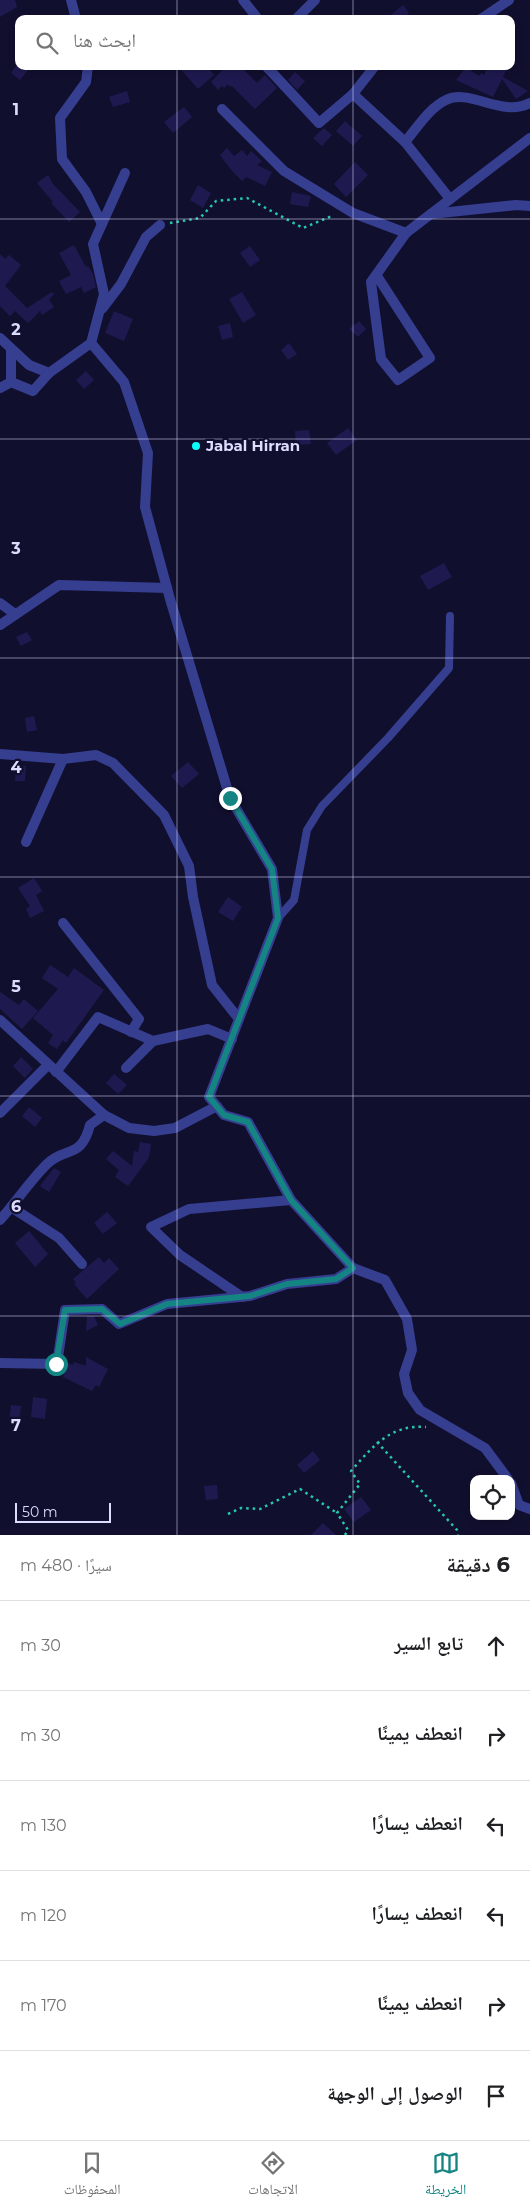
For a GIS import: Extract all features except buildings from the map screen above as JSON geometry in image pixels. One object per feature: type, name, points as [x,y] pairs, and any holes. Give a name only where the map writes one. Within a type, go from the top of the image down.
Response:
[{"type":"street","points":[[71,0],[75,15]]},
{"type":"street","points":[[243,0],[255,15]]},
{"type":"street","points":[[300,15],[315,0]]},
{"type":"street","points":[[487,15],[509,0]]},
{"type":"street","points":[[88,70],[86,82],[60,118],[62,159],[86,192],[102,224]]},
{"type":"street","points":[[270,70],[319,123],[353,94],[372,70]]},
{"type":"street","points":[[353,94],[405,142],[450,199]]},
{"type":"street","points":[[405,142],[431,111],[444,100],[452,97],[475,100],[494,106],[513,107],[530,103]]},
{"type":"street","points":[[222,109],[284,172],[347,209],[406,233]]},
{"type":"street","points":[[377,276],[430,358],[398,380],[381,360],[371,282],[406,233],[530,138]]},
{"type":"street","points":[[11,382],[33,391],[49,373],[91,343],[104,294],[93,244],[125,173]]},
{"type":"street","points":[[431,214],[516,205],[530,206]]},
{"type":"street","points":[[99,314],[121,284],[146,237],[160,225]]},
{"type":"street","points":[[0,338],[29,365],[49,373]]},
{"type":"street","points":[[91,343],[124,382],[148,454],[145,506],[167,588],[230,798],[272,869],[278,918],[209,1097],[224,1115],[248,1122],[291,1200],[353,1268],[385,1280],[407,1319],[412,1350],[404,1374],[408,1393],[416,1405],[420,1410],[448,1428],[484,1448],[505,1475]]},
{"type":"street","points":[[11,349],[11,382]]},
{"type":"street","points":[[0,388],[11,382]]},
{"type":"street","points":[[0,625],[59,585],[167,588]]},
{"type":"street","points":[[0,603],[15,614]]},
{"type":"street","points":[[0,754],[63,759],[96,755],[113,763],[164,815],[189,866],[193,897],[212,985],[239,1020]]},
{"type":"street","points":[[26,842],[63,759]]},
{"type":"street","points":[[63,923],[139,1019],[131,1032]]},
{"type":"street","points":[[0,1112],[52,1068],[98,1017],[153,1041]]},
{"type":"street","points":[[0,1020],[104,1115],[129,1128],[163,1130],[175,1128],[217,1106]]},
{"type":"street","points":[[126,1068],[153,1041],[208,1029],[232,1039]]},
{"type":"street","points":[[0,1220],[49,1162],[77,1149],[87,1136],[90,1125],[104,1115]]},
{"type":"street","points":[[242,1297],[180,1255],[151,1227],[189,1209],[291,1200]]},
{"type":"street","points":[[11,1207],[59,1238],[82,1264]]},
{"type":"street","points":[[0,1363],[56,1364],[65,1310],[102,1309],[120,1324],[167,1304],[242,1297],[287,1284],[336,1279],[353,1268]]},
{"type":"street","points":[[515,1494],[519,1505],[530,1509]]},
{"type":"lane","points":[[278,918],[294,900],[306,830],[322,806],[388,738],[449,668],[450,616]]},
{"type":"path","points":[[160,225],[200,218],[216,201],[247,198],[303,228],[347,209]]},
{"type":"path","points":[[337,1513],[360,1484],[351,1471],[376,1442],[409,1426],[428,1427]]},
{"type":"path","points":[[376,1442],[457,1530],[458,1535]]},
{"type":"path","points":[[228,1514],[241,1508],[260,1509],[300,1489],[337,1513],[348,1530],[344,1535]]},
{"type":"place","name":"Jabal Hirran","points":[[196,446]]},
{"type":"route","points":[[56,1364],[65,1310],[102,1309],[120,1324],[167,1304],[250,1296],[287,1284],[336,1279],[353,1268],[291,1200],[248,1122],[224,1115],[209,1097],[278,918],[272,869],[230,798]]}]
